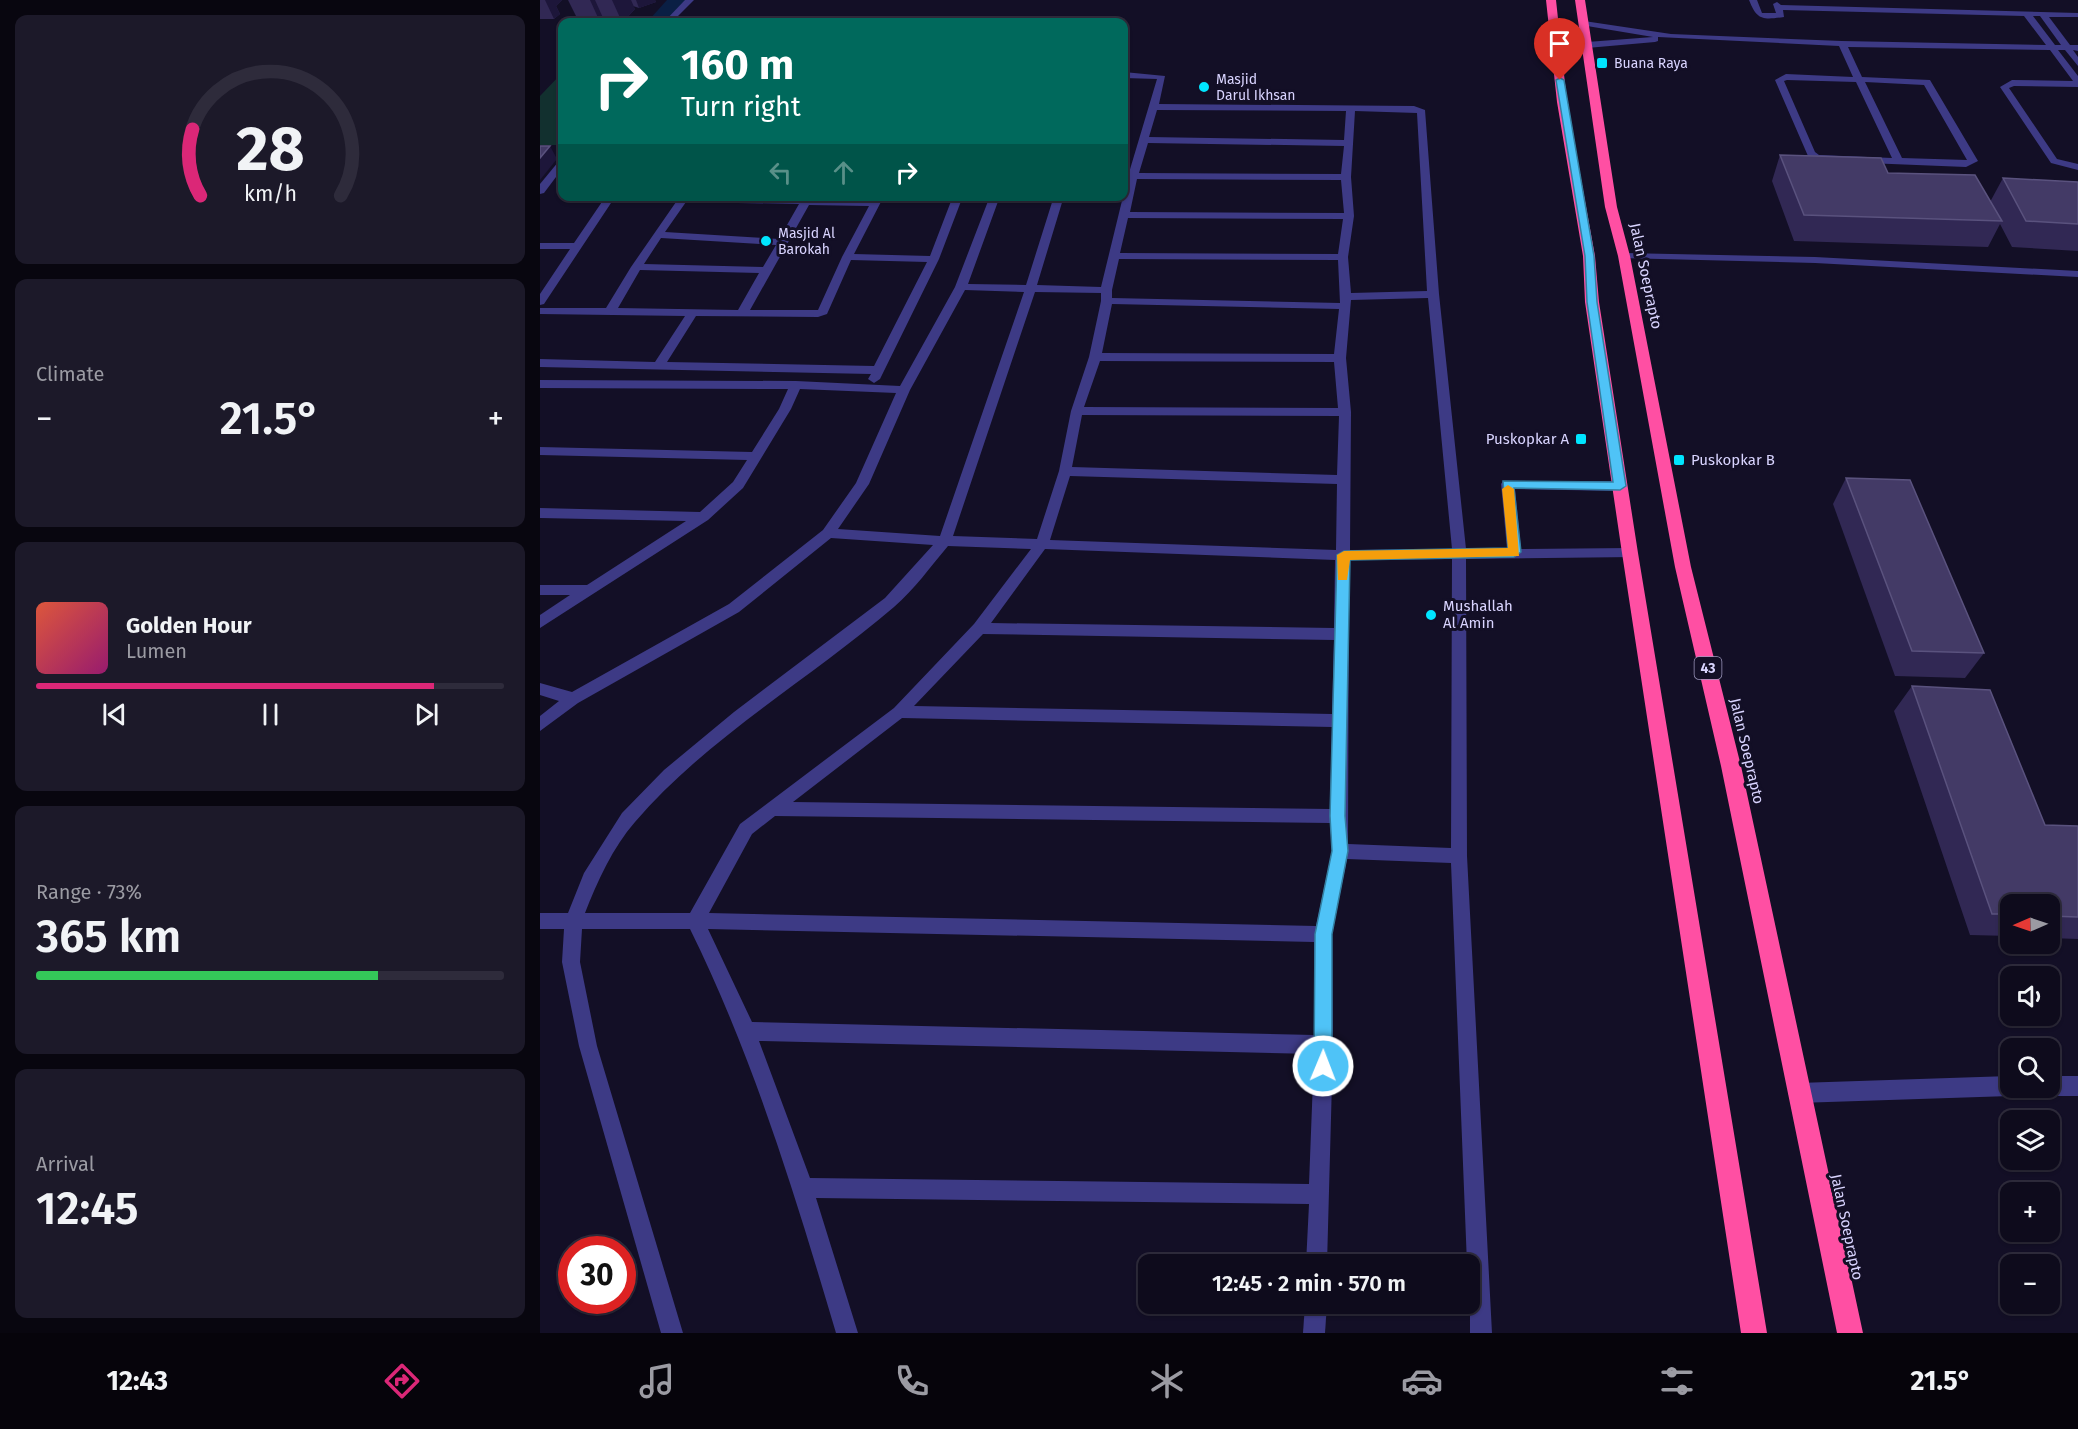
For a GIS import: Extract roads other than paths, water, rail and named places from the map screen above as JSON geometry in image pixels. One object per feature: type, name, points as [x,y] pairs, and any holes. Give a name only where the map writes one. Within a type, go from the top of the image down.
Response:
[{"type":"highway","name":"Jalan Soeprapto","points":[[1551,0],[1562,102],[1596,206],[1624,256],[1683,567],[1731,766],[1850,1333]]},
{"type":"highway","name":"Jalan Soeprapto","points":[[1580,0],[1587,45],[1596,206],[1589,256],[1592,302],[1754,1333]]},
{"type":"street","points":[[672,18],[690,0]]},
{"type":"street","points":[[1753,0],[1761,16],[1780,16],[1782,14],[1777,3],[2078,15]]},
{"type":"street","points":[[2026,13],[2078,83]]},
{"type":"street","points":[[2042,13],[2073,48],[2078,63]]},
{"type":"street","points":[[1584,23],[1671,38]]},
{"type":"street","points":[[1587,45],[1671,38],[2073,48]]},
{"type":"street","points":[[1842,44],[1898,161]]},
{"type":"street","points":[[1128,75],[1161,78],[1128,200]]},
{"type":"street","points":[[1786,77],[1858,78],[1929,83],[1973,161],[1966,164],[1815,157],[1779,80],[1786,77]]},
{"type":"street","points":[[2078,83],[2012,83],[2004,87],[2054,161],[2063,165],[2078,166]]},
{"type":"street","points":[[1154,107],[1414,109],[1422,112],[1433,294],[1459,552],[1459,856],[1481,1333]]},
{"type":"street","points":[[1317,1254],[1324,1045],[1323,934],[1340,851],[1338,816],[1344,555],[1344,412],[1340,358],[1345,301],[1343,257],[1349,216],[1346,177],[1351,109]]},
{"type":"street","points":[[1144,140],[1349,143]]},
{"type":"street","points":[[551,155],[558,155]]},
{"type":"street","points":[[540,191],[558,168]]},
{"type":"street","points":[[1133,176],[1346,177]]},
{"type":"street","points":[[540,302],[608,201]]},
{"type":"street","points":[[610,312],[636,267],[682,201]]},
{"type":"street","points":[[741,315],[807,201]]},
{"type":"street","points":[[540,311],[741,315],[810,315],[823,312],[847,256],[876,201]]},
{"type":"street","points":[[871,388],[934,260],[956,201]]},
{"type":"street","points":[[540,725],[573,699],[734,608],[828,533],[862,484],[904,390],[961,286],[993,201]]},
{"type":"street","points":[[672,1333],[588,1046],[571,962],[573,922],[590,878],[628,818],[670,775],[739,716],[890,602],[945,541],[1031,288],[1057,201]]},
{"type":"street","points":[[695,921],[746,829],[899,712],[979,628],[1042,544],[1065,471],[1077,411],[1095,357],[1114,256],[1128,201]]},
{"type":"street","points":[[1125,215],[1349,216]]},
{"type":"street","points":[[657,235],[783,242]]},
{"type":"street","points":[[540,246],[579,246]]},
{"type":"street","points":[[847,256],[934,260]]},
{"type":"street","points":[[1114,256],[1343,257]]},
{"type":"street","points":[[1624,256],[1815,260],[2078,274]]},
{"type":"street","points":[[636,267],[765,270]]},
{"type":"street","points":[[961,286],[1031,288],[1106,296],[1345,301],[1433,294]]},
{"type":"street","points":[[658,366],[692,314]]},
{"type":"street","points":[[1095,357],[1340,358]]},
{"type":"street","points":[[540,363],[878,370]]},
{"type":"street","points":[[540,384],[796,386],[904,390]]},
{"type":"street","points":[[540,622],[704,517],[738,485],[785,409],[796,386]]},
{"type":"street","points":[[1077,411],[1344,412]]},
{"type":"street","points":[[540,451],[757,456]]},
{"type":"street","points":[[1065,471],[1344,480]]},
{"type":"street","points":[[1514,552],[1508,484],[1620,486]]},
{"type":"street","points":[[540,513],[704,517]]},
{"type":"street","points":[[828,533],[945,541],[1344,555],[1459,552],[1630,553]]},
{"type":"street","points":[[540,590],[592,590]]},
{"type":"street","points":[[979,628],[1341,634]]},
{"type":"street","points":[[540,688],[573,699]]},
{"type":"street","points":[[899,712],[1341,721]]},
{"type":"street","points":[[775,809],[1338,816]]},
{"type":"street","points":[[1340,851],[1459,856]]},
{"type":"street","points":[[540,921],[695,921],[1323,934]]},
{"type":"street","points":[[695,921],[714,957],[746,1031],[804,1188],[847,1333]]},
{"type":"street","points":[[746,1031],[1324,1045]]},
{"type":"street","points":[[1798,1093],[2000,1086]]},
{"type":"street","points":[[2060,1086],[2078,1086]]},
{"type":"street","points":[[804,1188],[1319,1194]]},
{"type":"street","points":[[1314,1333],[1315,1314]]},
{"type":"waterway","points":[[662,18],[679,0]]},
{"type":"place","name":"Buana Raya","points":[[1602,63]]},
{"type":"place","name":"Masjid Darul Ikhsan","points":[[1204,87]]},
{"type":"place","name":"Masjid Al Barokah","points":[[766,241]]},
{"type":"place","name":"Puskopkar A","points":[[1581,439]]},
{"type":"place","name":"Puskopkar B","points":[[1679,460]]},
{"type":"place","name":"Mushallah Al Amin","points":[[1431,615]]}]
